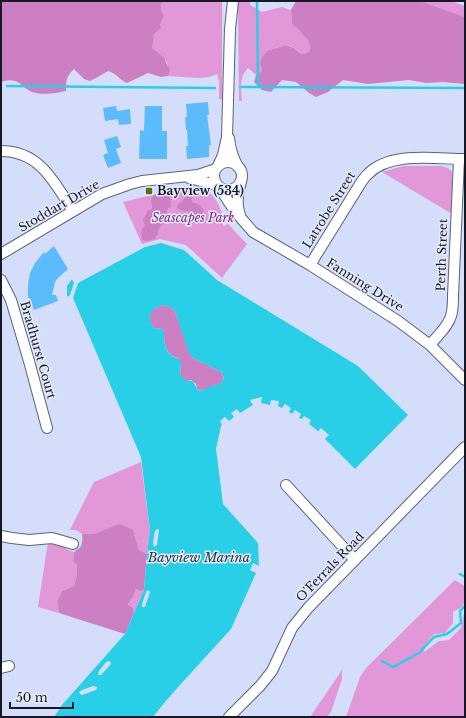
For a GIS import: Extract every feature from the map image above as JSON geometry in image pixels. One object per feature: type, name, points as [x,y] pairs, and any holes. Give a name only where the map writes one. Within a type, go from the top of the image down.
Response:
[{"type":"street","points":[[226,1],[230,29]]},
{"type":"street","points":[[228,126],[223,157],[213,176],[214,182],[224,190],[230,190],[237,187],[241,181],[241,173],[230,147],[228,126],[230,29],[234,1]]},
{"type":"street","points":[[1,151],[9,151],[34,160],[46,170],[73,211]]},
{"type":"street","name":"Latrobe Street","points":[[310,266],[368,173],[383,164],[402,159],[462,159]]},
{"type":"street","name":"Perth Street","points":[[430,345],[445,326],[452,313],[462,159]]},
{"type":"street","points":[[217,168],[222,163],[229,162],[238,167]]},
{"type":"street","name":"Stoddart Drive","points":[[1,254],[102,194],[130,184],[156,179],[198,175],[217,168]]},
{"type":"street","name":"Stoddart Drive","points":[[178,177],[196,179],[218,186]]},
{"type":"street","name":"Fanning Drive","points":[[241,181],[237,201],[239,212],[244,222]]},
{"type":"street","name":"Fanning Drive","points":[[218,186],[231,207],[249,228],[259,236],[398,321],[430,345],[465,380]]},
{"type":"street","name":"Bradhurst Court","points":[[1,280],[11,300],[47,428]]},
{"type":"street","name":"O'Ferrals Road","points":[[229,717],[260,686],[272,671],[292,628],[300,617],[465,447]]},
{"type":"street","points":[[286,485],[355,560]]},
{"type":"street","points":[[1,536],[29,540],[52,538],[72,544]]},
{"type":"green space","points":[[1,1],[161,1],[161,9],[164,16],[160,25],[161,28],[153,35],[154,39],[152,48],[165,58],[170,71],[168,76],[161,77],[148,73],[127,83],[108,71],[90,81],[84,79],[74,69],[69,74],[67,79],[66,91],[48,94],[31,92],[13,80],[1,82]]},
{"type":"green space","points":[[161,1],[222,1],[222,99],[219,99],[219,81],[217,74],[209,77],[198,78],[168,76],[170,71],[165,58],[152,48],[154,39],[153,35],[158,31],[164,16],[161,9]]},
{"type":"green space","points":[[238,1],[250,1],[250,5],[262,12],[282,7],[291,10],[292,24],[309,42],[310,50],[307,53],[301,54],[293,47],[283,46],[269,50],[262,71],[256,75],[248,68],[243,75],[241,83],[242,101],[239,101]]},
{"type":"green space","points":[[296,1],[419,1],[465,17],[465,84],[443,82],[426,83],[409,80],[368,84],[343,80],[328,92],[316,97],[296,82],[282,80],[271,92],[262,90],[254,82],[256,75],[262,71],[260,63],[262,57],[269,50],[286,45],[294,48],[301,54],[307,53],[310,50],[309,42],[292,24],[291,10]]},
{"type":"green space","points":[[417,1],[451,1],[465,6],[465,17]]},
{"type":"green space","points":[[403,166],[441,166],[448,168],[452,172],[452,214],[382,172]]},
{"type":"green space","name":"Seascapes Park","points":[[168,191],[206,191],[217,201],[225,220],[222,223],[224,226],[228,224],[247,244],[222,278],[186,245],[160,239],[142,244],[123,202]]},
{"type":"green space","points":[[161,192],[168,192],[170,195],[171,207],[168,208],[155,239],[147,241],[142,240],[141,233],[145,226],[143,219],[147,211],[152,209],[151,200],[153,196]]},
{"type":"green space","points":[[187,196],[191,196],[192,202],[198,204],[204,210],[202,216],[193,218],[187,211],[178,209],[177,206]]},
{"type":"green space","points":[[162,305],[175,311],[193,358],[221,372],[223,382],[201,391],[197,389],[196,384],[191,380],[187,381],[183,379],[180,374],[181,365],[178,358],[170,354],[166,348],[164,331],[162,329],[154,328],[150,320],[150,314],[154,309]]},
{"type":"green space","points":[[141,462],[150,530],[147,554],[139,550],[133,530],[101,531],[93,534],[82,534],[76,530],[70,530],[94,482]]},
{"type":"green space","points":[[120,524],[133,530],[139,550],[147,554],[144,590],[140,591],[136,589],[128,605],[133,608],[134,613],[125,634],[59,613],[57,601],[62,591],[74,586],[77,575],[77,564],[73,562],[74,552],[81,545],[82,534],[93,534]]},
{"type":"green space","points":[[48,542],[74,552],[73,562],[77,564],[77,575],[74,586],[62,591],[57,601],[59,613],[38,607]]},
{"type":"green space","points":[[455,580],[465,588],[465,601],[462,607],[453,612],[453,623],[445,633],[434,634],[425,645],[424,652],[439,641],[449,640],[461,628],[465,612],[465,717],[346,717],[360,677],[366,668]]},
{"type":"green space","points":[[136,589],[140,591],[144,590],[134,613],[133,608],[128,606]]},
{"type":"green space","points":[[342,670],[342,679],[331,712],[327,717],[310,717]]},
{"type":"water","name":"Bayview Marina","points":[[161,243],[184,250],[217,280],[358,366],[408,415],[355,469],[325,439],[329,435],[321,428],[318,431],[309,424],[311,420],[304,416],[302,419],[299,418],[301,414],[295,410],[292,414],[289,412],[291,408],[285,404],[282,408],[278,406],[279,401],[271,400],[270,405],[261,403],[262,397],[250,400],[253,405],[240,413],[237,409],[231,413],[234,417],[229,421],[225,417],[220,421],[222,425],[216,449],[223,504],[258,543],[259,566],[253,563],[250,570],[256,573],[231,629],[153,717],[54,717],[62,705],[125,634],[144,590],[150,530],[141,457],[73,298],[78,283],[145,247]],"holes":[[[162,305],[175,311],[189,353],[193,358],[221,372],[224,379],[221,383],[200,391],[192,381],[185,380],[180,374],[180,361],[167,351],[164,342],[164,331],[162,329],[154,328],[150,320],[150,314]]]},
{"type":"water","points":[[72,279],[74,283],[70,295],[67,297],[67,286]]},
{"type":"pier","points":[[157,529],[159,530],[157,545],[154,547],[153,543],[155,531]]},
{"type":"pier","points":[[148,590],[150,592],[145,607],[142,607],[146,592]]},
{"type":"pier","points":[[110,661],[111,664],[101,675],[98,675],[99,671],[106,662]]},
{"type":"pier","points":[[93,686],[97,687],[96,690],[82,695],[80,694],[79,692],[82,690]]},
{"type":"building","points":[[208,102],[209,115],[207,115],[211,145],[209,145],[209,157],[187,159],[186,146],[188,146],[185,117],[187,117],[186,104]]},
{"type":"building","points":[[116,106],[117,111],[130,109],[131,124],[119,125],[118,119],[105,121],[103,108]]},
{"type":"building","points":[[145,106],[162,106],[162,131],[167,131],[167,159],[139,159],[140,130],[144,131]]},
{"type":"building","points":[[117,136],[121,147],[116,149],[121,163],[108,168],[103,155],[108,153],[104,140]]},
{"type":"building","points":[[54,246],[68,269],[55,282],[52,295],[56,295],[58,301],[34,310],[30,298],[28,298],[30,273],[35,263],[44,252],[45,254]]},
{"type":"waterway","points":[[257,1],[258,87]]},
{"type":"waterway","points":[[7,86],[215,88]]},
{"type":"waterway","points":[[240,87],[465,88]]},
{"type":"waterway","points":[[460,574],[465,577]]},
{"type":"waterway","points":[[382,661],[393,667],[419,653],[434,637],[447,634],[461,623],[460,611],[465,606]]},
{"type":"place","name":"Bayview (534)","points":[[149,191]]}]
